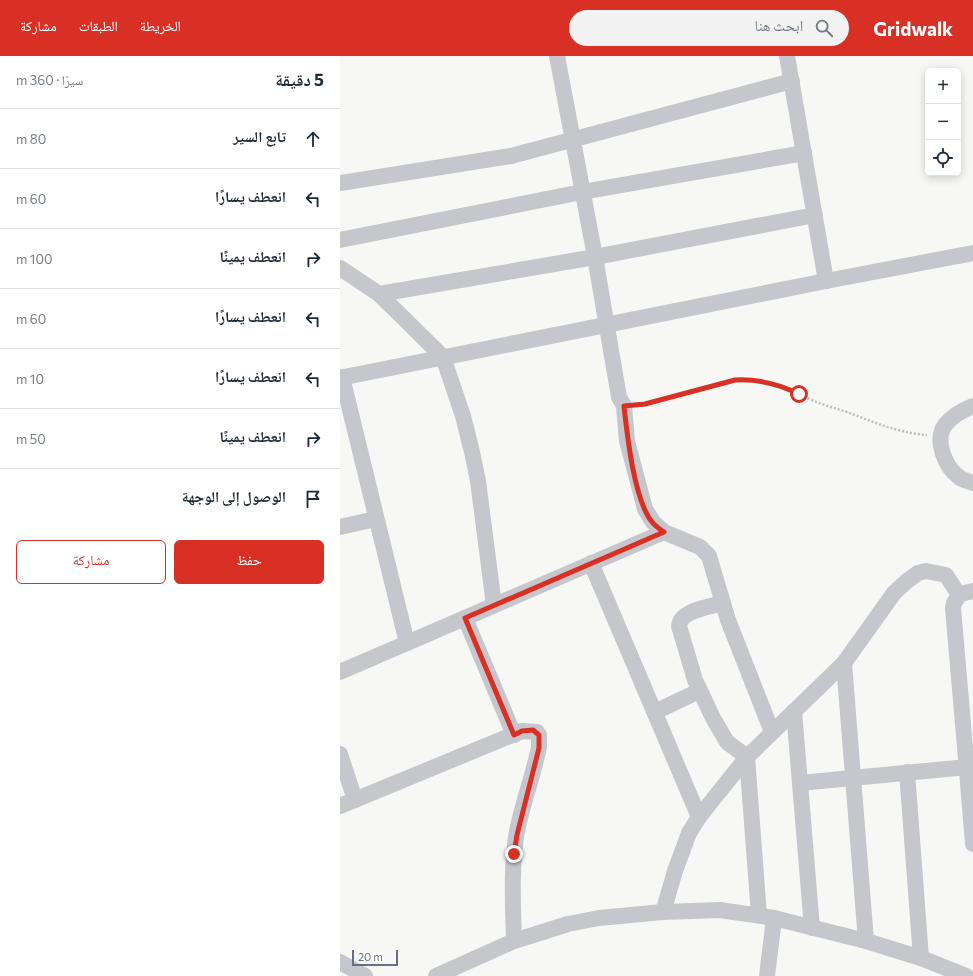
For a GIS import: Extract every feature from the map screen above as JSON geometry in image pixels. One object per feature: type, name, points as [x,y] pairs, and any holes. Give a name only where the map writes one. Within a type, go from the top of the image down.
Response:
[{"type":"street","points":[[557,56],[571,139],[595,257],[619,397],[624,406],[627,441],[645,509],[653,522],[664,532],[705,551],[709,556],[723,603],[772,732]]},
{"type":"street","points":[[787,56],[826,281]]},
{"type":"street","points":[[340,183],[511,156],[792,81]]},
{"type":"street","points":[[340,240],[582,192],[804,153]]},
{"type":"street","points":[[379,294],[595,257],[815,215]]},
{"type":"street","points":[[407,643],[341,378],[606,324],[645,318],[826,281],[973,254]]},
{"type":"street","points":[[340,268],[379,294],[442,357],[463,416],[478,480],[494,605]]},
{"type":"street","points":[[973,406],[954,416],[944,425],[940,437],[943,452],[949,468],[960,478],[973,483]]},
{"type":"street","points":[[340,527],[376,519]]},
{"type":"street","points":[[340,672],[664,532]]},
{"type":"street","points":[[591,563],[699,817]]},
{"type":"street","points":[[663,912],[675,871],[689,833],[699,817],[747,757],[844,663],[894,593],[918,573],[926,570],[946,575],[966,593],[954,603],[953,608],[967,695],[973,844]]},
{"type":"street","points":[[723,603],[684,615],[679,626],[699,691],[727,742],[747,757],[758,915]]},
{"type":"street","points":[[465,618],[514,735]]},
{"type":"street","points":[[844,663],[866,941]]},
{"type":"street","points":[[654,712],[699,691]]},
{"type":"street","points":[[794,711],[812,928]]},
{"type":"street","points":[[340,806],[522,731],[533,730],[539,735],[540,740],[537,759],[517,835],[514,854],[512,882],[514,941]]},
{"type":"street","points":[[340,754],[355,800]]},
{"type":"street","points":[[800,783],[907,772],[969,761]]},
{"type":"street","points":[[907,772],[921,958]]},
{"type":"street","points":[[436,976],[514,941],[568,924],[599,918],[663,912],[720,910],[774,918],[866,941],[921,958],[966,976]]},
{"type":"street","points":[[767,976],[774,918]]},
{"type":"street","points":[[340,962],[365,976]]},
{"type":"path","points":[[624,406],[645,404],[735,380],[748,379],[788,388],[813,400],[885,426],[916,434],[940,437]]},
{"type":"route","points":[[514,854],[517,835],[537,759],[540,740],[539,735],[533,730],[529,730],[522,731],[514,735],[465,618],[664,532],[653,522],[645,509],[627,441],[624,406],[645,404],[735,380],[748,379],[788,388],[799,394]]}]
